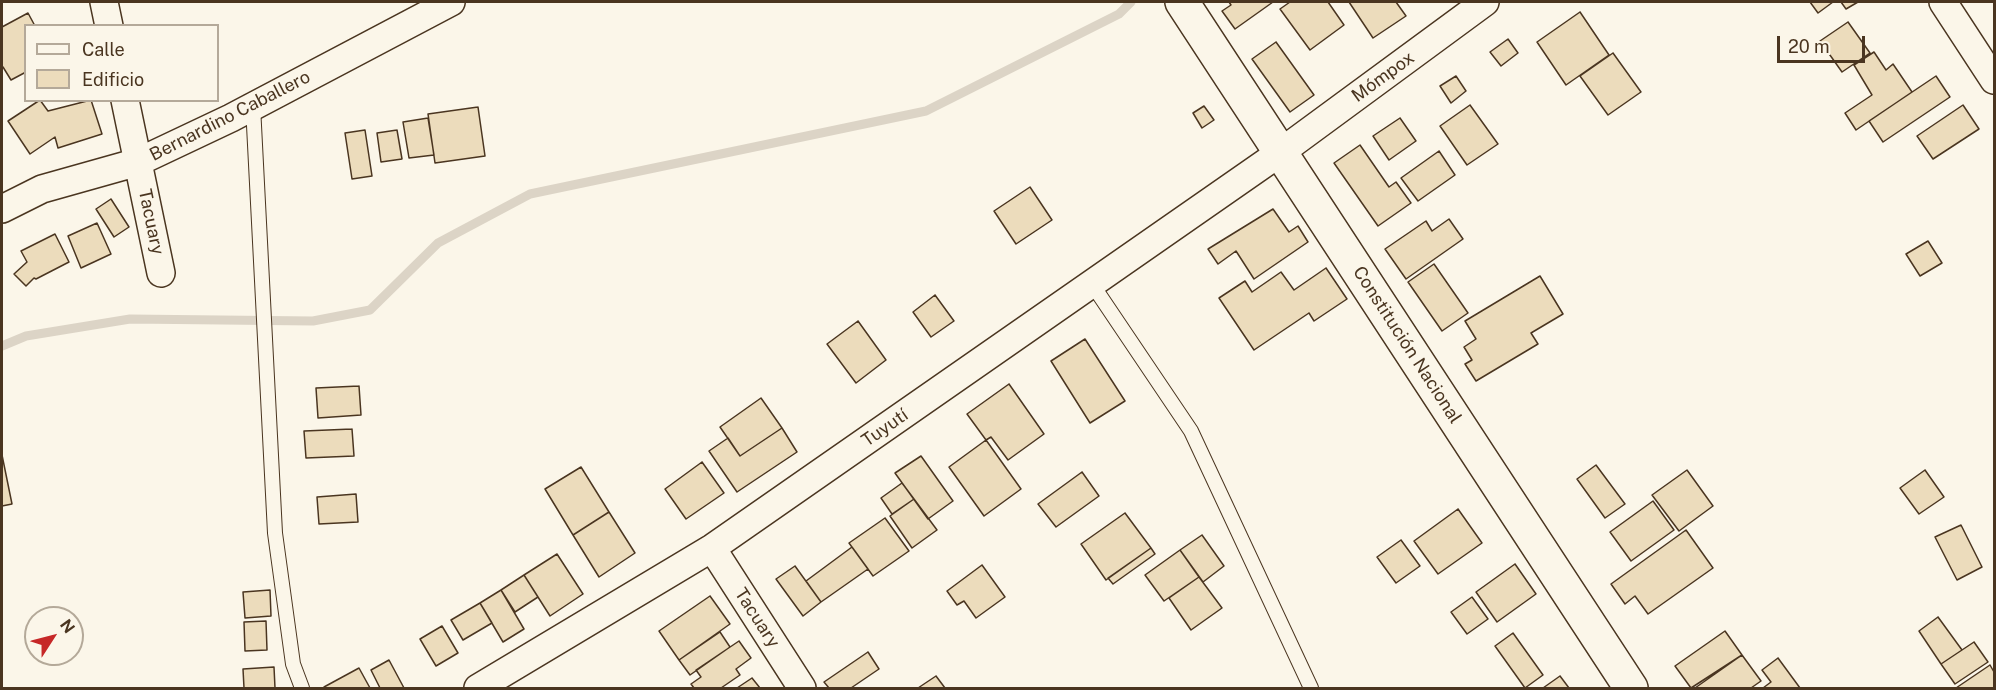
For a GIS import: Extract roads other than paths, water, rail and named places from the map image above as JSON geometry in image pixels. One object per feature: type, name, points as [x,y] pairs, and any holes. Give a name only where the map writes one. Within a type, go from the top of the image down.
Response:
[{"type":"street","points":[[104,2],[109,24]]},
{"type":"street","name":"Bernardino Caballero","points":[[2,209],[42,189],[138,162],[253,106],[451,2]]},
{"type":"street","name":"Constitución Nacional","points":[[1182,2],[1631,688]]},
{"type":"street","name":"Mómpox","points":[[1281,152],[1485,2]]},
{"type":"street","points":[[1943,2],[1995,80]]},
{"type":"street","name":"Tacuary","points":[[125,102],[161,273]]},
{"type":"street","name":"Tuyutí","points":[[478,688],[712,548],[1281,152]]},
{"type":"street","name":"Tacuary","points":[[712,548],[802,688]]},
{"type":"lane","points":[[253,106],[275,533],[292,664],[302,688]]},
{"type":"lane","points":[[1092,284],[1191,431],[1311,688]]},
{"type":"waterway","points":[[2,346],[26,336],[130,319],[313,321],[370,310],[438,243],[530,194],[926,111],[1119,14],[1131,2]]}]
